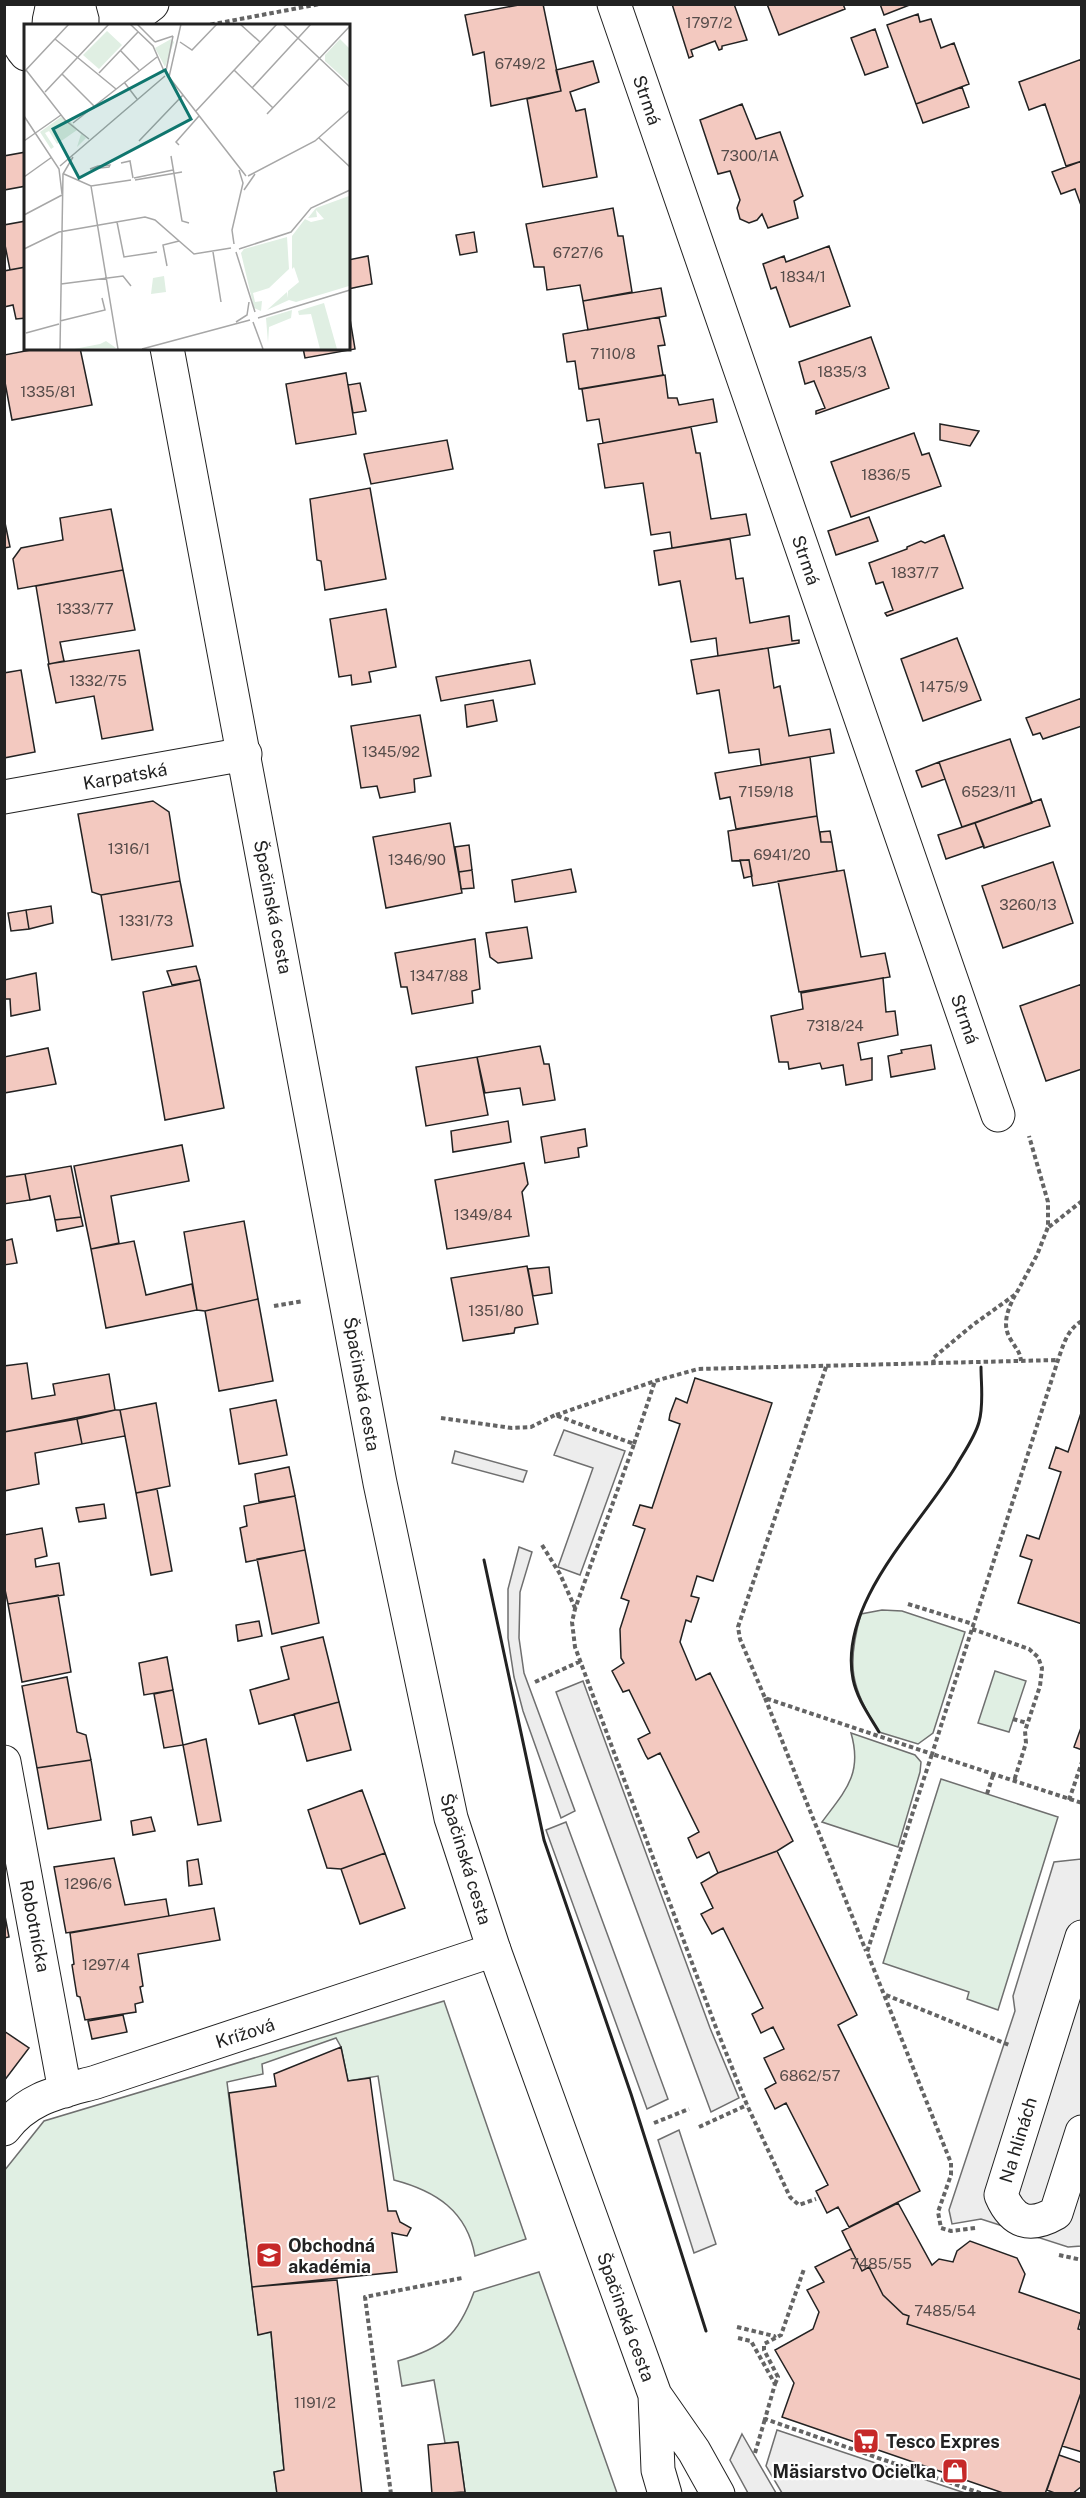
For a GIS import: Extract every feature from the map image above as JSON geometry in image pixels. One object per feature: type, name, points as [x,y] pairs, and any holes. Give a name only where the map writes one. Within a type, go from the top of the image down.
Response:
[{"type":"street","points":[[113,4],[116,24]]},
{"type":"street","points":[[126,24],[152,4]]},
{"type":"street","name":"Strmá","points":[[614,4],[998,1115]]},
{"type":"street","name":"Špačinská cesta","points":[[167,350],[380,1483],[451,1818],[494,1950],[655,2395],[694,2451],[718,2493]]},
{"type":"street","name":"Karpatská","points":[[4,797],[245,754]]},
{"type":"street","name":"Robotnícka","points":[[4,1762],[65,2091]]},
{"type":"street","name":"Na hlinách","points":[[1082,1937],[1001,2195],[1008,2212],[1025,2221],[1041,2222],[1056,2213],[1082,2132]]},
{"type":"street","name":"Krížová","points":[[4,2129],[22,2109],[42,2098],[494,1950]]},
{"type":"street","name":"Špačinská cesta","points":[[655,2395],[658,2469],[665,2493]]},
{"type":"path","points":[[214,24],[320,4]]},
{"type":"path","points":[[1021,1361],[1020,1352],[1010,1340],[1005,1327],[1006,1317],[1037,1255],[1048,1227],[1048,1202],[1028,1134]]},
{"type":"path","points":[[1048,1227],[1082,1202]]},
{"type":"path","points":[[933,1364],[933,1358],[974,1324],[1016,1294]]},
{"type":"path","points":[[274,1306],[303,1301]]},
{"type":"path","points":[[867,1952],[1058,1360],[1068,1336],[1075,1325],[1082,1321]]},
{"type":"path","points":[[441,1418],[512,1428],[531,1426],[555,1415],[698,1369],[1058,1360]]},
{"type":"path","points":[[826,1367],[738,1627],[740,1639],[951,2163],[951,2175],[938,2212]]},
{"type":"path","points":[[655,1381],[575,1609],[572,1636],[715,2025],[747,2105],[790,2197],[799,2205],[816,2199]]},
{"type":"path","points":[[555,1415],[634,1444]]},
{"type":"path","points":[[542,1545],[560,1574],[575,1609]]},
{"type":"path","points":[[908,1604],[1016,1643],[1029,1649],[1038,1657],[1042,1668],[1040,1686],[1024,1731],[1026,1743],[1014,1781]]},
{"type":"path","points":[[535,1682],[581,1661]]},
{"type":"path","points":[[765,1698],[1082,1803]]},
{"type":"path","points":[[1013,1719],[1027,1724]]},
{"type":"path","points":[[1069,1800],[1082,1762]]},
{"type":"path","points":[[987,1794],[993,1775]]},
{"type":"path","points":[[885,1995],[1043,2060]]},
{"type":"path","points":[[699,2127],[747,2105]]},
{"type":"path","points":[[654,2123],[689,2109]]},
{"type":"path","points":[[754,2453],[778,2377],[764,2350],[764,2344],[781,2335],[804,2269]]},
{"type":"path","points":[[391,2493],[365,2297],[462,2278]]},
{"type":"path","points":[[737,2327],[775,2338]]},
{"type":"path","points":[[738,2338],[751,2341],[775,2384]]},
{"type":"path","points":[[765,2419],[983,2493]]},
{"type":"green space","points":[[882,1610],[902,1611],[965,1632],[933,1733],[918,1744],[879,1732],[857,1689],[853,1662],[856,1632],[861,1614]]},
{"type":"green space","points":[[995,1671],[1026,1681],[1009,1732],[978,1723]]},
{"type":"green space","points":[[851,1733],[915,1755],[921,1762],[898,1847],[822,1822],[850,1781],[855,1760]]},
{"type":"green space","points":[[941,1779],[1058,1817],[998,2010],[967,1999],[969,1992],[883,1963]]},
{"type":"green space","points":[[444,2001],[526,2239],[475,2256],[465,2227],[447,2205],[423,2190],[394,2180],[378,2076],[348,2081],[341,2047],[336,2038],[262,2064],[263,2074],[227,2082],[258,2334],[271,2332],[284,2470],[274,2472],[277,2493],[5,2493],[4,2171],[44,2121]]},
{"type":"green space","points":[[539,2272],[617,2493],[453,2493],[465,2492],[458,2442],[445,2443],[434,2380],[402,2386],[398,2361],[427,2351],[447,2338],[462,2320],[474,2292]]},
{"type":"shaded area","points":[[564,1430],[625,1451],[580,1575],[558,1567],[593,1468],[554,1455]]},
{"type":"shaded area","points":[[455,1451],[527,1471],[523,1482],[452,1463]]},
{"type":"shaded area","points":[[519,1547],[532,1552],[520,1592],[519,1638],[524,1673],[575,1811],[561,1818],[523,1711],[514,1677],[508,1638],[508,1589]]},
{"type":"shaded area","points":[[583,1681],[710,2028],[739,2098],[711,2112],[556,1692]]},
{"type":"shaded area","points":[[566,1822],[668,2099],[647,2109],[546,1830]]},
{"type":"shaded area","points":[[1081,1859],[1081,2246],[1068,2247],[981,2219],[952,2224],[949,2210],[1015,2011],[1013,1996],[1054,1862]]},
{"type":"shaded area","points":[[679,2130],[716,2244],[694,2253],[658,2140]]},
{"type":"shaded area","points":[[777,2430],[965,2493],[782,2493],[766,2466]]},
{"type":"shaded area","points":[[742,2434],[776,2493],[748,2493],[730,2460]]},
{"type":"building","points":[[524,4],[543,4],[561,91],[491,106],[484,52],[473,55],[465,15]]},
{"type":"building","points":[[672,4],[734,4],[747,40],[722,46],[719,50],[715,41],[691,50],[693,56],[689,58]]},
{"type":"building","points":[[767,4],[843,4],[845,9],[779,35]]},
{"type":"building","points":[[880,4],[912,4],[884,15]]},
{"type":"building","points":[[918,14],[920,22],[931,19],[941,48],[954,43],[969,84],[916,104],[887,25]]},
{"type":"building","points":[[875,29],[888,67],[865,75],[851,38]]},
{"type":"building","points":[[1082,59],[1082,161],[1066,166],[1045,104],[1029,110],[1019,82]]},
{"type":"building","points":[[593,61],[599,82],[570,92],[576,111],[585,109],[597,177],[543,187],[527,99],[561,91],[556,70]]},
{"type":"building","points":[[962,87],[969,107],[923,123],[916,104]]},
{"type":"building","points":[[742,104],[756,139],[780,132],[803,196],[794,201],[798,218],[768,228],[762,214],[757,220],[749,223],[740,219],[737,208],[740,200],[730,171],[718,174],[700,120]]},
{"type":"building","points":[[24,152],[24,186],[4,190],[4,156]]},
{"type":"building","points":[[1082,161],[1082,208],[1075,189],[1061,194],[1052,172]]},
{"type":"building","points":[[613,208],[618,236],[623,236],[632,292],[583,301],[580,285],[547,290],[544,267],[534,267],[526,224]]},
{"type":"building","points":[[24,221],[24,267],[10,270],[4,240],[4,225]]},
{"type":"building","points":[[474,232],[477,252],[460,255],[456,235]]},
{"type":"building","points":[[829,246],[850,306],[790,327],[776,287],[771,289],[763,264],[784,256],[786,262]]},
{"type":"building","points":[[368,256],[372,284],[350,289],[350,260]]},
{"type":"building","points":[[24,267],[24,318],[16,319],[13,305],[4,307],[4,271]]},
{"type":"building","points":[[661,288],[666,316],[588,330],[583,301]]},
{"type":"building","points":[[659,317],[665,345],[658,346],[663,375],[579,389],[575,361],[567,362],[563,334]]},
{"type":"building","points":[[350,319],[355,349],[350,350]]},
{"type":"building","points":[[871,337],[889,388],[816,414],[816,411],[825,408],[814,381],[805,384],[799,362]]},
{"type":"building","points":[[30,350],[80,350],[92,405],[12,420],[4,377],[4,355]]},
{"type":"building","points":[[303,350],[349,350],[305,358]]},
{"type":"building","points":[[346,373],[356,434],[296,444],[286,384]]},
{"type":"building","points":[[665,375],[668,398],[677,398],[679,405],[713,399],[717,422],[603,443],[599,419],[587,421],[582,389]]},
{"type":"building","points":[[360,383],[366,411],[353,413],[348,385]]},
{"type":"building","points":[[940,424],[979,431],[970,446],[940,440]]},
{"type":"building","points":[[691,427],[696,453],[700,453],[711,519],[746,514],[750,535],[672,548],[670,532],[651,535],[643,483],[605,488],[598,444]]},
{"type":"building","points":[[914,433],[922,455],[929,453],[941,486],[851,517],[831,462]]},
{"type":"building","points":[[447,440],[453,469],[371,484],[364,454]]},
{"type":"building","points":[[370,488],[386,579],[325,590],[321,561],[317,560],[310,499]]},
{"type":"building","points":[[111,509],[123,570],[18,589],[13,559],[21,548],[63,540],[60,518]]},
{"type":"building","points":[[869,517],[878,541],[836,555],[828,531]]},
{"type":"building","points":[[4,518],[10,547],[4,548]]},
{"type":"building","points":[[944,535],[963,588],[887,616],[885,613],[893,610],[883,582],[876,584],[869,563],[907,549],[921,541],[925,543]]},
{"type":"building","points":[[730,539],[736,579],[743,578],[750,623],[789,616],[792,641],[799,640],[799,643],[718,656],[716,638],[691,642],[680,581],[659,585],[654,551]]},
{"type":"building","points":[[123,570],[135,630],[60,642],[64,661],[49,664],[36,586]]},
{"type":"building","points":[[386,609],[396,667],[369,672],[371,682],[352,685],[351,675],[339,677],[330,619]]},
{"type":"building","points":[[957,638],[981,700],[923,721],[901,659]]},
{"type":"building","points":[[768,648],[774,688],[780,686],[789,736],[830,729],[834,753],[761,765],[759,749],[729,753],[719,690],[697,694],[691,660]]},
{"type":"building","points":[[139,650],[153,730],[102,739],[94,696],[56,703],[48,664]]},
{"type":"building","points":[[530,660],[535,684],[441,701],[436,677]]},
{"type":"building","points":[[21,670],[35,752],[4,758],[4,673]]},
{"type":"building","points":[[1082,698],[1082,726],[1043,739],[1040,733],[1033,735],[1026,718]]},
{"type":"building","points":[[493,700],[497,721],[467,727],[465,705]]},
{"type":"building","points":[[420,715],[431,776],[414,779],[415,792],[380,798],[377,786],[361,788],[351,726]]},
{"type":"building","points":[[1010,739],[1032,803],[962,827],[939,762]]},
{"type":"building","points":[[810,757],[817,816],[736,829],[730,797],[720,799],[715,773]]},
{"type":"building","points":[[939,762],[945,779],[922,787],[916,771]]},
{"type":"building","points":[[1041,799],[1050,826],[984,848],[975,823]]},
{"type":"building","points":[[153,801],[169,812],[180,881],[101,895],[92,892],[78,814]]},
{"type":"building","points":[[817,816],[821,842],[832,842],[837,871],[753,886],[749,860],[732,861],[728,831]]},
{"type":"building","points":[[450,823],[462,893],[386,908],[373,837]]},
{"type":"building","points":[[975,823],[984,846],[946,859],[938,835]]},
{"type":"building","points":[[830,831],[832,842],[821,842],[820,832]]},
{"type":"building","points":[[469,845],[472,870],[459,872],[455,847]]},
{"type":"building","points":[[740,860],[749,860],[752,876],[744,878]]},
{"type":"building","points":[[1053,862],[1073,923],[1003,948],[982,886]]},
{"type":"building","points":[[571,869],[576,892],[515,902],[512,880]]},
{"type":"building","points":[[472,870],[474,888],[461,889],[459,872]]},
{"type":"building","points":[[844,870],[861,957],[885,953],[890,977],[799,992],[778,881]]},
{"type":"building","points":[[180,881],[193,946],[112,960],[101,895]]},
{"type":"building","points":[[51,906],[53,923],[29,929],[26,910]]},
{"type":"building","points":[[26,910],[29,929],[11,931],[8,913]]},
{"type":"building","points":[[527,927],[532,958],[498,963],[490,957],[486,933]]},
{"type":"building","points":[[475,939],[480,989],[472,991],[473,1003],[412,1014],[407,987],[401,987],[395,953]]},
{"type":"building","points":[[196,966],[200,980],[172,985],[167,971]]},
{"type":"building","points":[[36,973],[40,1010],[11,1016],[10,999],[4,999],[4,980]]},
{"type":"building","points":[[883,978],[886,1012],[895,1011],[898,1035],[858,1043],[861,1060],[872,1058],[872,1080],[846,1085],[843,1065],[822,1069],[820,1063],[789,1069],[788,1062],[779,1062],[771,1016],[803,1009],[801,993]]},
{"type":"building","points":[[200,980],[224,1108],[165,1120],[143,992]]},
{"type":"building","points":[[1082,984],[1082,1069],[1046,1081],[1020,1006]]},
{"type":"building","points":[[931,1045],[935,1069],[891,1077],[888,1056],[902,1053],[901,1050]]},
{"type":"building","points":[[540,1046],[544,1064],[549,1064],[555,1100],[523,1105],[520,1088],[485,1093],[477,1057]]},
{"type":"building","points":[[48,1048],[56,1084],[4,1093],[4,1057]]},
{"type":"building","points":[[477,1057],[488,1115],[426,1126],[416,1067]]},
{"type":"building","points":[[508,1121],[511,1142],[453,1152],[451,1131]]},
{"type":"building","points":[[585,1129],[587,1146],[578,1148],[579,1157],[545,1163],[541,1137]]},
{"type":"building","points":[[182,1145],[189,1181],[111,1196],[119,1243],[91,1249],[74,1166]]},
{"type":"building","points":[[524,1163],[528,1184],[522,1192],[529,1236],[447,1249],[435,1180]]},
{"type":"building","points":[[71,1166],[81,1217],[55,1220],[50,1196],[30,1200],[25,1174]]},
{"type":"building","points":[[25,1174],[30,1200],[4,1204],[4,1177]]},
{"type":"building","points":[[81,1217],[83,1226],[57,1231],[55,1220]]},
{"type":"building","points":[[244,1221],[258,1299],[205,1311],[197,1310],[184,1232]]},
{"type":"building","points":[[12,1239],[17,1263],[4,1265],[4,1241]]},
{"type":"building","points":[[134,1241],[146,1295],[192,1284],[197,1310],[106,1328],[91,1249]]},
{"type":"building","points":[[527,1266],[538,1324],[515,1328],[514,1333],[463,1341],[451,1278]]},
{"type":"building","points":[[549,1267],[552,1293],[533,1296],[528,1269]]},
{"type":"building","points":[[258,1299],[273,1381],[219,1391],[205,1311]]},
{"type":"building","points":[[27,1363],[32,1399],[55,1395],[53,1384],[109,1374],[115,1410],[4,1432],[4,1366]]},
{"type":"building","points":[[695,1378],[772,1403],[713,1581],[697,1576],[691,1596],[699,1598],[691,1622],[686,1620],[680,1642],[696,1680],[710,1673],[793,1841],[777,1851],[718,1873],[709,1852],[697,1858],[688,1838],[699,1832],[660,1753],[648,1759],[646,1756],[638,1739],[650,1733],[629,1690],[623,1692],[612,1671],[624,1663],[621,1658],[620,1629],[629,1601],[621,1598],[645,1529],[633,1525],[640,1505],[652,1508],[680,1424],[669,1420],[670,1414],[676,1398],[687,1403]]},
{"type":"building","points":[[276,1400],[287,1455],[239,1464],[230,1409]]},
{"type":"building","points":[[156,1403],[170,1486],[136,1493],[120,1410]]},
{"type":"building","points":[[120,1410],[125,1436],[82,1444],[77,1419]]},
{"type":"building","points":[[1082,1410],[1082,1624],[1018,1603],[1032,1560],[1020,1556],[1027,1535],[1039,1539],[1061,1472],[1049,1468],[1056,1447],[1068,1452]]},
{"type":"building","points":[[77,1419],[82,1444],[35,1453],[39,1484],[4,1491],[4,1432]]},
{"type":"building","points":[[289,1467],[295,1496],[259,1502],[255,1474]]},
{"type":"building","points":[[157,1489],[172,1571],[151,1575],[136,1493]]},
{"type":"building","points":[[295,1496],[305,1550],[246,1562],[240,1528],[247,1526],[244,1506]]},
{"type":"building","points":[[104,1504],[106,1518],[79,1522],[76,1508]]},
{"type":"building","points":[[42,1528],[47,1556],[35,1559],[36,1567],[59,1563],[64,1595],[8,1604],[4,1585],[4,1535]]},
{"type":"building","points":[[305,1550],[319,1623],[272,1634],[257,1559]]},
{"type":"building","points":[[58,1595],[71,1672],[22,1682],[8,1604]]},
{"type":"building","points":[[259,1621],[262,1636],[238,1641],[236,1625]]},
{"type":"building","points":[[323,1637],[339,1702],[259,1724],[250,1690],[289,1679],[281,1647]]},
{"type":"building","points":[[167,1657],[173,1690],[144,1695],[139,1663]]},
{"type":"building","points":[[67,1677],[77,1732],[86,1735],[91,1760],[37,1768],[22,1686]]},
{"type":"building","points":[[173,1690],[183,1745],[164,1748],[154,1694]]},
{"type":"building","points":[[339,1702],[351,1750],[307,1761],[294,1714]]},
{"type":"building","points":[[1082,1725],[1082,1750],[1074,1747]]},
{"type":"building","points":[[206,1739],[221,1821],[198,1825],[183,1745]]},
{"type":"building","points":[[91,1760],[101,1820],[48,1829],[37,1768]]},
{"type":"building","points":[[362,1790],[385,1853],[341,1869],[327,1868],[308,1810]]},
{"type":"building","points":[[151,1817],[155,1831],[133,1835],[131,1821]]},
{"type":"building","points":[[777,1851],[857,2015],[838,2025],[920,2191],[849,2227],[838,2207],[827,2213],[816,2191],[828,2185],[786,2103],[775,2109],[765,2089],[776,2083],[764,2058],[784,2049],[773,2027],[761,2033],[752,2014],[763,2008],[723,1928],[712,1934],[701,1914],[713,1908],[701,1883],[718,1873]]},
{"type":"building","points":[[385,1853],[405,1908],[360,1924],[341,1869]]},
{"type":"building","points":[[114,1858],[125,1905],[166,1899],[169,1916],[66,1933],[54,1867]]},
{"type":"building","points":[[198,1859],[202,1884],[189,1886],[187,1861]]},
{"type":"building","points":[[214,1908],[220,1940],[138,1954],[143,2002],[135,2004],[136,2012],[85,2020],[80,1997],[77,1996],[70,1933]]},
{"type":"building","points":[[4,1911],[9,1937],[4,1938]]},
{"type":"building","points":[[123,2015],[127,2032],[92,2039],[88,2021]]},
{"type":"building","points":[[4,2031],[29,2048],[4,2081]]},
{"type":"building","points":[[341,2047],[348,2081],[370,2078],[388,2211],[396,2211],[400,2222],[411,2228],[407,2236],[392,2233],[397,2272],[252,2287],[229,2093],[276,2086],[274,2074]]},
{"type":"building","points":[[898,2203],[932,2265],[939,2259],[953,2262],[957,2251],[970,2241],[1017,2258],[1025,2274],[1019,2292],[1082,2314],[1078,2329],[1082,2330],[1082,2380],[907,2324],[909,2316],[903,2314],[883,2295],[869,2267],[862,2271],[842,2231]]},
{"type":"building","points":[[851,2249],[862,2271],[869,2267],[883,2295],[903,2314],[909,2316],[907,2324],[1082,2380],[1082,2390],[1045,2494],[1006,2494],[782,2417],[794,2383],[775,2350],[813,2329],[819,2312],[807,2290],[824,2282],[815,2267]]},
{"type":"building","points":[[337,2280],[362,2494],[277,2494],[274,2472],[284,2470],[271,2332],[258,2335],[252,2287]]},
{"type":"building","points":[[1082,2390],[1082,2452],[1062,2446]]},
{"type":"building","points":[[458,2442],[465,2492],[432,2494],[428,2445]]},
{"type":"building","points":[[1059,2455],[1082,2463],[1082,2486],[1072,2494],[1057,2494],[1047,2490]]},
{"type":"wall","points":[[879,1732],[860,1700],[853,1679],[852,1650],[858,1622],[885,1566],[941,1489],[975,1433],[981,1409],[981,1367]]},
{"type":"wall","points":[[484,1560],[544,1840],[631,2094],[706,2331]]},
{"type":"place","name":"Obchodná akadémia","points":[[269,2255]]},
{"type":"place","name":"Tesco Expres","points":[[866,2441]]},
{"type":"place","name":"Mäsiarstvo Ocieľka","points":[[955,2471]]}]
